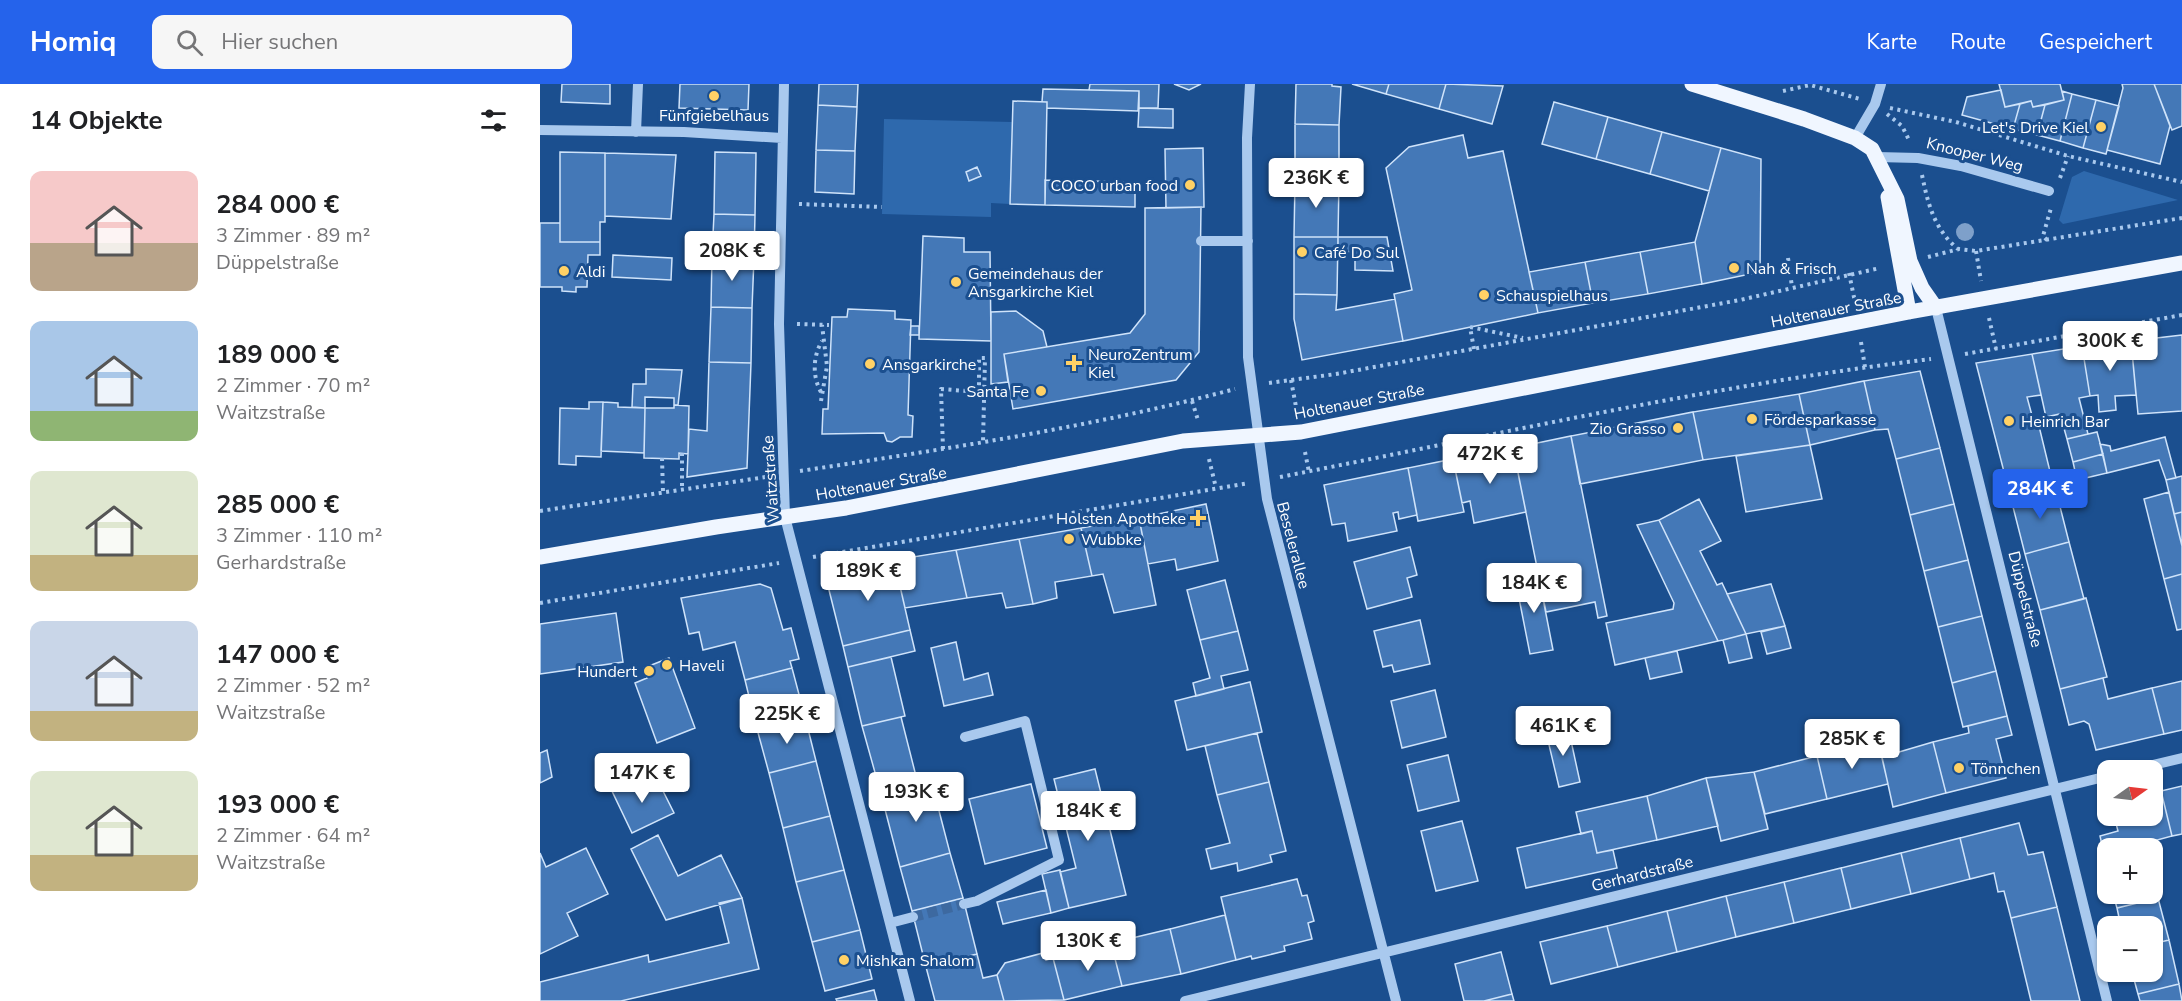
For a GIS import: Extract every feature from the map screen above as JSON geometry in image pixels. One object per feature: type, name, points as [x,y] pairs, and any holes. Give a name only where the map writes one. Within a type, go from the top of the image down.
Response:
[{"type":"main road","points":[[1692,84],[1804,119],[1855,138],[1872,149],[1877,157]]},
{"type":"main road","name":"Düppelstraße","points":[[1877,157],[1897,199],[1910,261],[1922,288],[1936,308]]},
{"type":"main road","name":"Düppelstraße","points":[[1887,177],[1895,244],[1909,312]]},
{"type":"main road","name":"Holtenauer Straße","points":[[540,557],[962,487],[1183,441],[1301,432],[1909,312],[2182,263]]},
{"type":"street","points":[[636,132],[638,84]]},
{"type":"street","name":"Waitzstraße","points":[[784,84],[779,353],[785,517],[910,1001]]},
{"type":"street","name":"Beselerallee","points":[[1250,84],[1248,357],[1267,500],[1396,1001]]},
{"type":"street","points":[[1855,138],[1875,104],[1881,84]]},
{"type":"street","points":[[540,130],[684,132],[782,138]]},
{"type":"street","name":"Knooper Weg","points":[[1877,157],[1918,158],[1939,162],[2049,191]]},
{"type":"street","points":[[1201,241],[1248,241]]},
{"type":"street","name":"Düppelstraße","points":[[1936,308],[2107,1001]]},
{"type":"street","points":[[964,904],[977,901],[1059,860],[1025,721],[965,737]]},
{"type":"street","points":[[2163,763],[2182,758]]},
{"type":"street","name":"Gerhardstraße","points":[[1185,1001],[2097,779]]},
{"type":"street","points":[[890,923],[913,917]]},
{"type":"path","points":[[1875,104],[1956,122],[2068,156],[2182,182]]},
{"type":"path","points":[[781,204],[882,207]]},
{"type":"path","points":[[1959,249],[1976,251],[2182,218]]},
{"type":"path","points":[[1788,258],[1792,287]]},
{"type":"path","points":[[1291,380],[1740,300],[1849,273]]},
{"type":"path","points":[[1964,355],[2182,315]]},
{"type":"path","points":[[810,325],[830,325]]},
{"type":"path","points":[[821,401],[827,366],[826,350],[822,340],[822,325]]},
{"type":"path","points":[[1474,349],[1470,327],[1527,339]]},
{"type":"path","points":[[821,392],[816,384],[814,369],[817,348],[822,340]]},
{"type":"path","points":[[943,449],[941,389],[979,392],[979,358],[985,358],[983,442]]},
{"type":"path","points":[[1309,472],[1651,404],[1865,367],[1932,359]]},
{"type":"path","points":[[540,511],[943,449],[1192,400]]},
{"type":"path","points":[[682,453],[682,490]]},
{"type":"path","points":[[662,458],[663,492]]},
{"type":"path","points":[[540,603],[1234,486]]},
{"type":"shaded area","points":[[884,119],[1012,122],[1010,204],[991,203],[991,217],[882,214]]},
{"type":"shaded area","points":[[2084,171],[2178,200],[2063,224],[2059,220],[2072,177]]},
{"type":"building","points":[[562,84],[610,84],[610,104],[561,102]]},
{"type":"building","name":"Fünfgiebelhaus","points":[[680,84],[749,84],[748,110],[679,108]]},
{"type":"building","points":[[819,84],[858,84],[857,107],[818,105]]},
{"type":"building","points":[[1090,84],[1159,84],[1158,108],[1139,108],[1139,91],[1089,90]]},
{"type":"building","points":[[1174,84],[1201,84],[1189,90]]},
{"type":"building","points":[[1296,84],[1332,84],[1332,86],[1341,87],[1339,125],[1295,124]]},
{"type":"building","points":[[1352,84],[1389,84],[1386,94]]},
{"type":"building","points":[[1389,84],[1446,84],[1439,109],[1386,94]]},
{"type":"building","points":[[1446,84],[1503,86],[1492,124],[1439,109]]},
{"type":"building","points":[[1999,84],[2060,84],[2064,100],[2033,107],[2031,101],[2005,107]]},
{"type":"building","points":[[2122,84],[2154,84],[2170,126],[2160,164],[2107,150],[2123,88]]},
{"type":"building","points":[[2154,84],[2182,84],[2182,126],[2172,130]]},
{"type":"building","points":[[1043,89],[1139,91],[1138,111],[1047,108],[1047,102],[1042,102]]},
{"type":"building","points":[[2001,90],[2005,107],[2020,104],[2013,129],[1962,115],[1967,97]]},
{"type":"building","points":[[2062,91],[2072,94],[2060,141],[2037,135],[2045,105],[2064,100]]},
{"type":"building","points":[[2072,94],[2096,100],[2083,148],[2060,141]]},
{"type":"building","name":"Let's Drive Kiel","points":[[2096,100],[2119,106],[2106,154],[2083,148]]},
{"type":"building","points":[[1013,101],[1047,102],[1045,205],[1010,204]]},
{"type":"building","points":[[2031,101],[2033,107],[2045,105],[2037,135],[2013,129],[2020,104]]},
{"type":"building","points":[[1554,102],[1608,117],[1596,159],[1542,144]]},
{"type":"building","points":[[818,105],[857,107],[855,151],[816,150]]},
{"type":"building","points":[[1139,108],[1173,109],[1173,128],[1138,127]]},
{"type":"building","points":[[1608,117],[1662,132],[1650,174],[1596,159]]},
{"type":"building","points":[[1295,124],[1339,125],[1339,181],[1295,181]]},
{"type":"building","points":[[1662,132],[1721,148],[1709,191],[1650,174]]},
{"type":"building","points":[[1463,135],[1468,158],[1503,151],[1538,313],[1403,341],[1394,294],[1412,290],[1386,168],[1409,147]]},
{"type":"building","points":[[1203,148],[1204,207],[1166,208],[1165,149]]},
{"type":"building","points":[[1721,148],[1761,159],[1760,272],[1702,284],[1695,242]]},
{"type":"building","points":[[816,150],[855,151],[854,194],[815,192]]},
{"type":"building","points":[[560,152],[605,153],[605,222],[600,222],[600,242],[560,242]]},
{"type":"building","points":[[715,152],[756,153],[755,215],[714,214]]},
{"type":"building","points":[[605,153],[676,155],[671,219],[605,216]]},
{"type":"building","points":[[977,167],[981,176],[969,181],[966,172]]},
{"type":"building","points":[[1045,180],[1135,182],[1135,207],[1045,205]]},
{"type":"building","points":[[1295,181],[1339,181],[1338,237],[1294,237]]},
{"type":"building","points":[[1201,207],[1199,352],[1176,380],[1013,409],[1004,354],[1130,333],[1145,314],[1145,208]]},
{"type":"building","points":[[714,214],[755,215],[754,258],[712,256]]},
{"type":"building","name":"Aldi","points":[[540,223],[560,223],[560,242],[600,242],[600,255],[588,255],[587,287],[576,287],[576,292],[562,291],[562,287],[540,287]]},
{"type":"building","name":"Gemeindehaus der Ansgarkirche Kiel","points":[[923,236],[964,238],[964,252],[990,252],[991,341],[919,339]]},
{"type":"building","points":[[1294,237],[1338,237],[1337,295],[1294,294]]},
{"type":"building","points":[[1338,237],[1387,237],[1393,271],[1355,270],[1355,252],[1338,251]]},
{"type":"building","points":[[1695,242],[1702,284],[1648,294],[1640,252]]},
{"type":"building","points":[[1640,252],[1648,294],[1593,303],[1585,262]]},
{"type":"building","points":[[613,255],[672,258],[671,280],[612,277]]},
{"type":"building","points":[[712,256],[754,258],[752,308],[711,307]]},
{"type":"building","points":[[1585,262],[1593,303],[1538,313],[1529,272]]},
{"type":"building","points":[[1294,294],[1337,295],[1336,310],[1395,299],[1403,341],[1302,360],[1294,319]]},
{"type":"building","points":[[711,307],[752,308],[751,363],[709,362]]},
{"type":"building","name":"Ansgarkirche","points":[[848,309],[895,311],[895,319],[911,320],[908,415],[913,416],[912,437],[900,437],[892,442],[887,441],[884,433],[822,434],[823,409],[828,409],[832,317],[847,317]]},
{"type":"building","points":[[1016,311],[1043,331],[1047,347],[1004,354],[1008,382],[991,384],[991,312]]},
{"type":"building","points":[[911,326],[919,326],[919,335],[910,335]]},
{"type":"building","points":[[2182,335],[2182,411],[2138,414],[2131,341]]},
{"type":"building","points":[[2131,341],[2136,395],[2115,396],[2116,410],[2099,412],[2098,395],[2090,396],[2082,346]]},
{"type":"building","points":[[2082,346],[2090,396],[2079,398],[2088,434],[2067,439],[2060,414],[2046,417],[2032,354]]},
{"type":"building","points":[[2032,354],[2041,395],[2027,397],[2034,423],[2038,422],[2054,488],[2011,499],[1976,363]]},
{"type":"building","points":[[709,362],[751,363],[747,468],[687,477],[689,429],[707,431]]},
{"type":"building","points":[[646,369],[682,370],[678,405],[674,405],[674,398],[645,397],[645,408],[632,407],[633,384],[646,384]]},
{"type":"building","points":[[1920,371],[1940,448],[1896,459],[1888,429],[1875,430],[1864,381]]},
{"type":"building","points":[[1864,381],[1875,430],[1810,445],[1799,394]]},
{"type":"building","points":[[1799,394],[1810,445],[1703,460],[1693,412]]},
{"type":"building","points":[[589,402],[603,402],[601,457],[576,456],[576,465],[559,464],[560,408],[589,409]]},
{"type":"building","points":[[603,402],[618,403],[618,407],[645,408],[644,453],[601,451]]},
{"type":"building","points":[[674,405],[689,406],[688,454],[679,453],[679,459],[644,458],[645,408],[674,408]]},
{"type":"building","points":[[1693,412],[1703,460],[1580,484],[1571,436]]},
{"type":"building","points":[[2097,432],[2103,454],[2073,462],[2067,439]]},
{"type":"building","points":[[1571,436],[1607,616],[1598,618],[1595,602],[1546,612],[1513,448]]},
{"type":"building","points":[[2165,437],[2176,478],[2166,480],[2159,460],[2107,473],[2100,444],[2110,446],[2111,451]]},
{"type":"building","points":[[1810,445],[1822,499],[1746,512],[1736,456]]},
{"type":"building","points":[[1513,448],[1526,512],[1474,523],[1470,501],[1462,503],[1453,459]]},
{"type":"building","points":[[1940,448],[1954,504],[1910,515],[1896,459]]},
{"type":"building","points":[[2103,454],[2107,473],[2077,480],[2073,462]]},
{"type":"building","points":[[1453,459],[1464,512],[1418,521],[1408,468]]},
{"type":"building","points":[[1408,468],[1417,515],[1399,519],[1398,512],[1393,513],[1397,531],[1348,541],[1345,523],[1332,525],[1324,485]]},
{"type":"building","points":[[2182,476],[2182,512],[2174,514],[2166,480]]},
{"type":"building","points":[[2055,487],[2069,542],[2025,554],[2011,499]]},
{"type":"building","points":[[2169,492],[2182,546],[2182,574],[2164,579],[2144,499]]},
{"type":"building","points":[[1699,499],[1721,541],[1700,551],[1717,585],[1722,583],[1746,634],[1718,641],[1659,520]]},
{"type":"building","points":[[1206,504],[1218,561],[1177,570],[1175,559],[1148,564],[1139,518]]},
{"type":"building","points":[[1954,504],[1968,560],[1924,571],[1910,515]]},
{"type":"building","points":[[2182,512],[2182,546],[2174,514]]},
{"type":"building","points":[[1139,518],[1156,605],[1114,613],[1103,574],[1092,576],[1081,528]]},
{"type":"building","points":[[1659,520],[1718,641],[1615,665],[1606,623],[1673,609],[1674,603],[1637,525]]},
{"type":"building","points":[[1081,528],[1092,576],[1055,582],[1057,598],[1033,604],[1019,539]]},
{"type":"building","points":[[1019,539],[1033,604],[1006,608],[1002,593],[967,598],[956,550]]},
{"type":"building","points":[[2069,542],[2084,599],[2040,610],[2025,554]]},
{"type":"building","points":[[1410,547],[1417,575],[1407,578],[1412,597],[1367,609],[1354,562]]},
{"type":"building","points":[[956,550],[967,598],[905,608],[894,560]]},
{"type":"building","points":[[894,560],[910,630],[843,646],[825,574]]},
{"type":"building","points":[[1968,560],[1982,616],[1938,627],[1924,571]]},
{"type":"building","points":[[1538,573],[1553,650],[1530,654],[1515,578]]},
{"type":"building","points":[[2182,574],[2182,629],[2177,630],[2164,579]]},
{"type":"building","points":[[1225,580],[1238,631],[1200,640],[1187,590]]},
{"type":"building","points":[[760,584],[771,588],[783,630],[791,628],[799,659],[790,661],[792,668],[745,680],[735,642],[703,650],[699,632],[689,634],[681,598]]},
{"type":"building","points":[[1771,584],[1785,626],[1746,634],[1727,594]]},
{"type":"building","points":[[2086,598],[2107,677],[2060,689],[2040,610]]},
{"type":"building","points":[[616,613],[623,662],[540,674],[540,624]]},
{"type":"building","points":[[1982,616],[1996,671],[1952,683],[1938,627]]},
{"type":"building","points":[[1420,620],[1430,664],[1394,672],[1392,665],[1383,667],[1374,631]]},
{"type":"building","points":[[1785,626],[1791,648],[1767,654],[1761,632]]},
{"type":"building","points":[[910,630],[915,651],[848,667],[843,646]]},
{"type":"building","points":[[1238,631],[1248,670],[1221,676],[1224,689],[1196,696],[1193,683],[1210,678],[1200,640]]},
{"type":"building","points":[[1746,634],[1752,658],[1729,663],[1723,640]]},
{"type":"building","points":[[956,642],[964,680],[988,673],[993,695],[944,706],[931,648]]},
{"type":"building","points":[[1677,651],[1682,672],[1650,679],[1645,658]]},
{"type":"building","points":[[891,657],[905,716],[862,726],[848,667]]},
{"type":"building","points":[[669,658],[695,728],[657,743],[635,683],[647,678],[644,668]]},
{"type":"building","points":[[792,668],[805,717],[757,729],[745,680]]},
{"type":"building","points":[[1996,671],[2007,716],[1963,727],[1952,683]]},
{"type":"building","points":[[2103,678],[2108,699],[2152,688],[2164,734],[2096,750],[2089,724],[2084,721],[2069,725],[2060,689]]},
{"type":"building","points":[[2182,681],[2182,730],[2164,734],[2152,688]]},
{"type":"building","points":[[1250,682],[1262,732],[1187,750],[1175,701]]},
{"type":"building","points":[[1435,690],[1446,737],[1402,748],[1391,701]]},
{"type":"building","points":[[2007,716],[2012,735],[1996,739],[2006,778],[1946,793],[1933,742],[1969,733],[1968,726]]},
{"type":"building","points":[[805,717],[816,761],[769,773],[757,729]]},
{"type":"building","points":[[901,717],[918,784],[881,794],[862,726]]},
{"type":"building","points":[[1568,727],[1580,782],[1559,787],[1546,732]]},
{"type":"building","points":[[1257,733],[1269,782],[1217,795],[1205,746]]},
{"type":"building","points":[[1878,741],[1888,784],[1827,799],[1817,756]]},
{"type":"building","points":[[1933,742],[1946,793],[1893,807],[1882,757]]},
{"type":"building","points":[[547,750],[552,777],[540,783],[540,753]]},
{"type":"building","points":[[1448,755],[1459,801],[1418,811],[1407,765]]},
{"type":"building","points":[[1817,756],[1827,799],[1765,814],[1754,772]]},
{"type":"building","points":[[816,761],[830,816],[783,828],[769,773]]},
{"type":"building","points":[[1095,769],[1126,895],[1069,908],[1060,872],[1076,868],[1054,779]]},
{"type":"building","points":[[1754,772],[1768,829],[1721,841],[1706,778]]},
{"type":"building","points":[[656,777],[674,813],[632,833],[611,789],[631,780],[635,788]]},
{"type":"building","points":[[1706,778],[1718,826],[1657,840],[1647,796]]},
{"type":"building","points":[[931,780],[950,853],[900,867],[881,794]]},
{"type":"building","points":[[1269,782],[1286,851],[1270,855],[1272,862],[1238,871],[1237,863],[1211,869],[1206,849],[1230,843],[1217,795]]},
{"type":"building","points":[[1031,784],[1047,848],[985,864],[969,799]]},
{"type":"building","points":[[2182,786],[2182,834],[2172,836],[2163,791]]},
{"type":"building","points":[[1647,796],[1657,840],[1597,853],[1592,831],[1581,834],[1576,812]]},
{"type":"building","points":[[2163,799],[2172,836],[2163,838],[2100,838],[2100,836],[2118,831],[2117,826],[2163,826]]},
{"type":"building","points":[[830,816],[844,870],[796,882],[783,828]]},
{"type":"building","points":[[1462,821],[1478,881],[1436,891],[1421,831]]},
{"type":"building","points":[[2019,823],[2028,855],[2043,852],[2057,907],[2011,918],[2004,891],[1998,892],[1994,873],[1970,879],[1960,838]]},
{"type":"building","points":[[1592,831],[1597,853],[1613,850],[1617,868],[1526,888],[1517,848]]},
{"type":"building","points":[[658,835],[678,876],[721,855],[742,898],[666,920],[631,849]]},
{"type":"building","points":[[1960,838],[1970,879],[1911,894],[1901,853]]},
{"type":"building","points":[[586,848],[608,894],[567,913],[578,936],[540,954],[540,853],[546,867]]},
{"type":"building","points":[[950,853],[963,898],[912,911],[900,867]]},
{"type":"building","points":[[1901,853],[1911,894],[1851,909],[1841,868]]},
{"type":"building","points":[[1841,868],[1851,909],[1794,923],[1784,882]]},
{"type":"building","points":[[844,870],[860,930],[812,942],[796,882]]},
{"type":"building","points":[[1060,870],[1069,908],[1051,913],[1042,874]]},
{"type":"building","points":[[1297,879],[1302,896],[1307,895],[1314,921],[1308,923],[1312,939],[1284,946],[1285,951],[1252,959],[1251,956],[1236,960],[1221,897]]},
{"type":"building","points":[[1784,882],[1794,923],[1736,937],[1726,896]]},
{"type":"building","points":[[1046,890],[1051,913],[1003,924],[997,902]]},
{"type":"building","points":[[1726,896],[1736,937],[1677,952],[1667,911]]},
{"type":"building","points":[[742,898],[759,969],[621,1001],[540,1001],[540,982],[648,955],[649,962],[729,943],[719,903]]},
{"type":"building","points":[[963,898],[977,954],[926,967],[912,911]]},
{"type":"building","points":[[2116,904],[2133,904],[2117,908]]},
{"type":"building","points":[[2133,904],[2160,904],[2163,916],[2119,916],[2117,908]]},
{"type":"building","points":[[2057,907],[2080,1001],[2031,1001],[2011,918]]},
{"type":"building","points":[[1667,911],[1677,952],[1618,967],[1607,926]]},
{"type":"building","points":[[1225,915],[1236,960],[1181,974],[1170,929]]},
{"type":"building","points":[[2163,917],[2169,940],[2163,941]]},
{"type":"building","points":[[1607,926],[1618,967],[1551,984],[1540,942]]},
{"type":"building","points":[[1170,929],[1181,974],[1122,986],[1111,943]]},
{"type":"building","points":[[860,930],[872,979],[825,991],[812,942]]},
{"type":"building","points":[[2169,940],[2179,984],[2138,994],[2135,982],[2163,982],[2163,941]]},
{"type":"building","points":[[1111,943],[1122,986],[1064,1000],[1053,958]]},
{"type":"building","points":[[1501,952],[1512,994],[1484,1001],[1464,1001],[1455,964]]},
{"type":"building","points":[[1043,953],[1046,960],[1053,958],[1064,1000],[1004,1001],[997,975],[1005,963]]},
{"type":"building","points":[[977,954],[983,978],[997,975],[1004,1001],[935,1001],[926,967]]},
{"type":"building","points":[[2179,984],[2182,1001],[2140,1001],[2138,994]]},
{"type":"building","points":[[874,990],[877,1001],[837,1001],[836,999]]},
{"type":"building","points":[[1512,994],[1514,1001],[1484,1001]]},
{"type":"tunnel","points":[[913,917],[964,904]]},
{"type":"place","name":"Fünfgiebelhaus","points":[[714,96]]},
{"type":"place","name":"Let's Drive Kiel","points":[[2101,127]]},
{"type":"place","name":"COCO urban food","points":[[1190,185]]},
{"type":"place","name":"Café Do Sul","points":[[1302,252]]},
{"type":"place","name":"Nah & Frisch","points":[[1734,268]]},
{"type":"place","name":"Aldi","points":[[564,271]]},
{"type":"place","name":"Gemeindehaus der Ansgarkirche Kiel","points":[[956,282]]},
{"type":"place","name":"Schauspielhaus","points":[[1484,295]]},
{"type":"place","name":"NeuroZentrum Kiel","points":[[1074,363]]},
{"type":"place","name":"Ansgarkirche","points":[[870,364]]},
{"type":"place","name":"Santa Fe","points":[[1041,391]]},
{"type":"place","name":"Fördesparkasse","points":[[1752,419]]},
{"type":"place","name":"Heinrich Bar","points":[[2009,421]]},
{"type":"place","name":"Zio Grasso","points":[[1678,428]]},
{"type":"place","name":"Holsten Apotheke","points":[[1198,518]]},
{"type":"place","name":"Wubbke","points":[[1069,539]]},
{"type":"place","name":"Haveli","points":[[667,665]]},
{"type":"place","name":"Hundert","points":[[649,671]]},
{"type":"place","name":"Tönnchen","points":[[1959,768]]},
{"type":"place","name":"Mishkan Shalom","points":[[844,960]]}]
